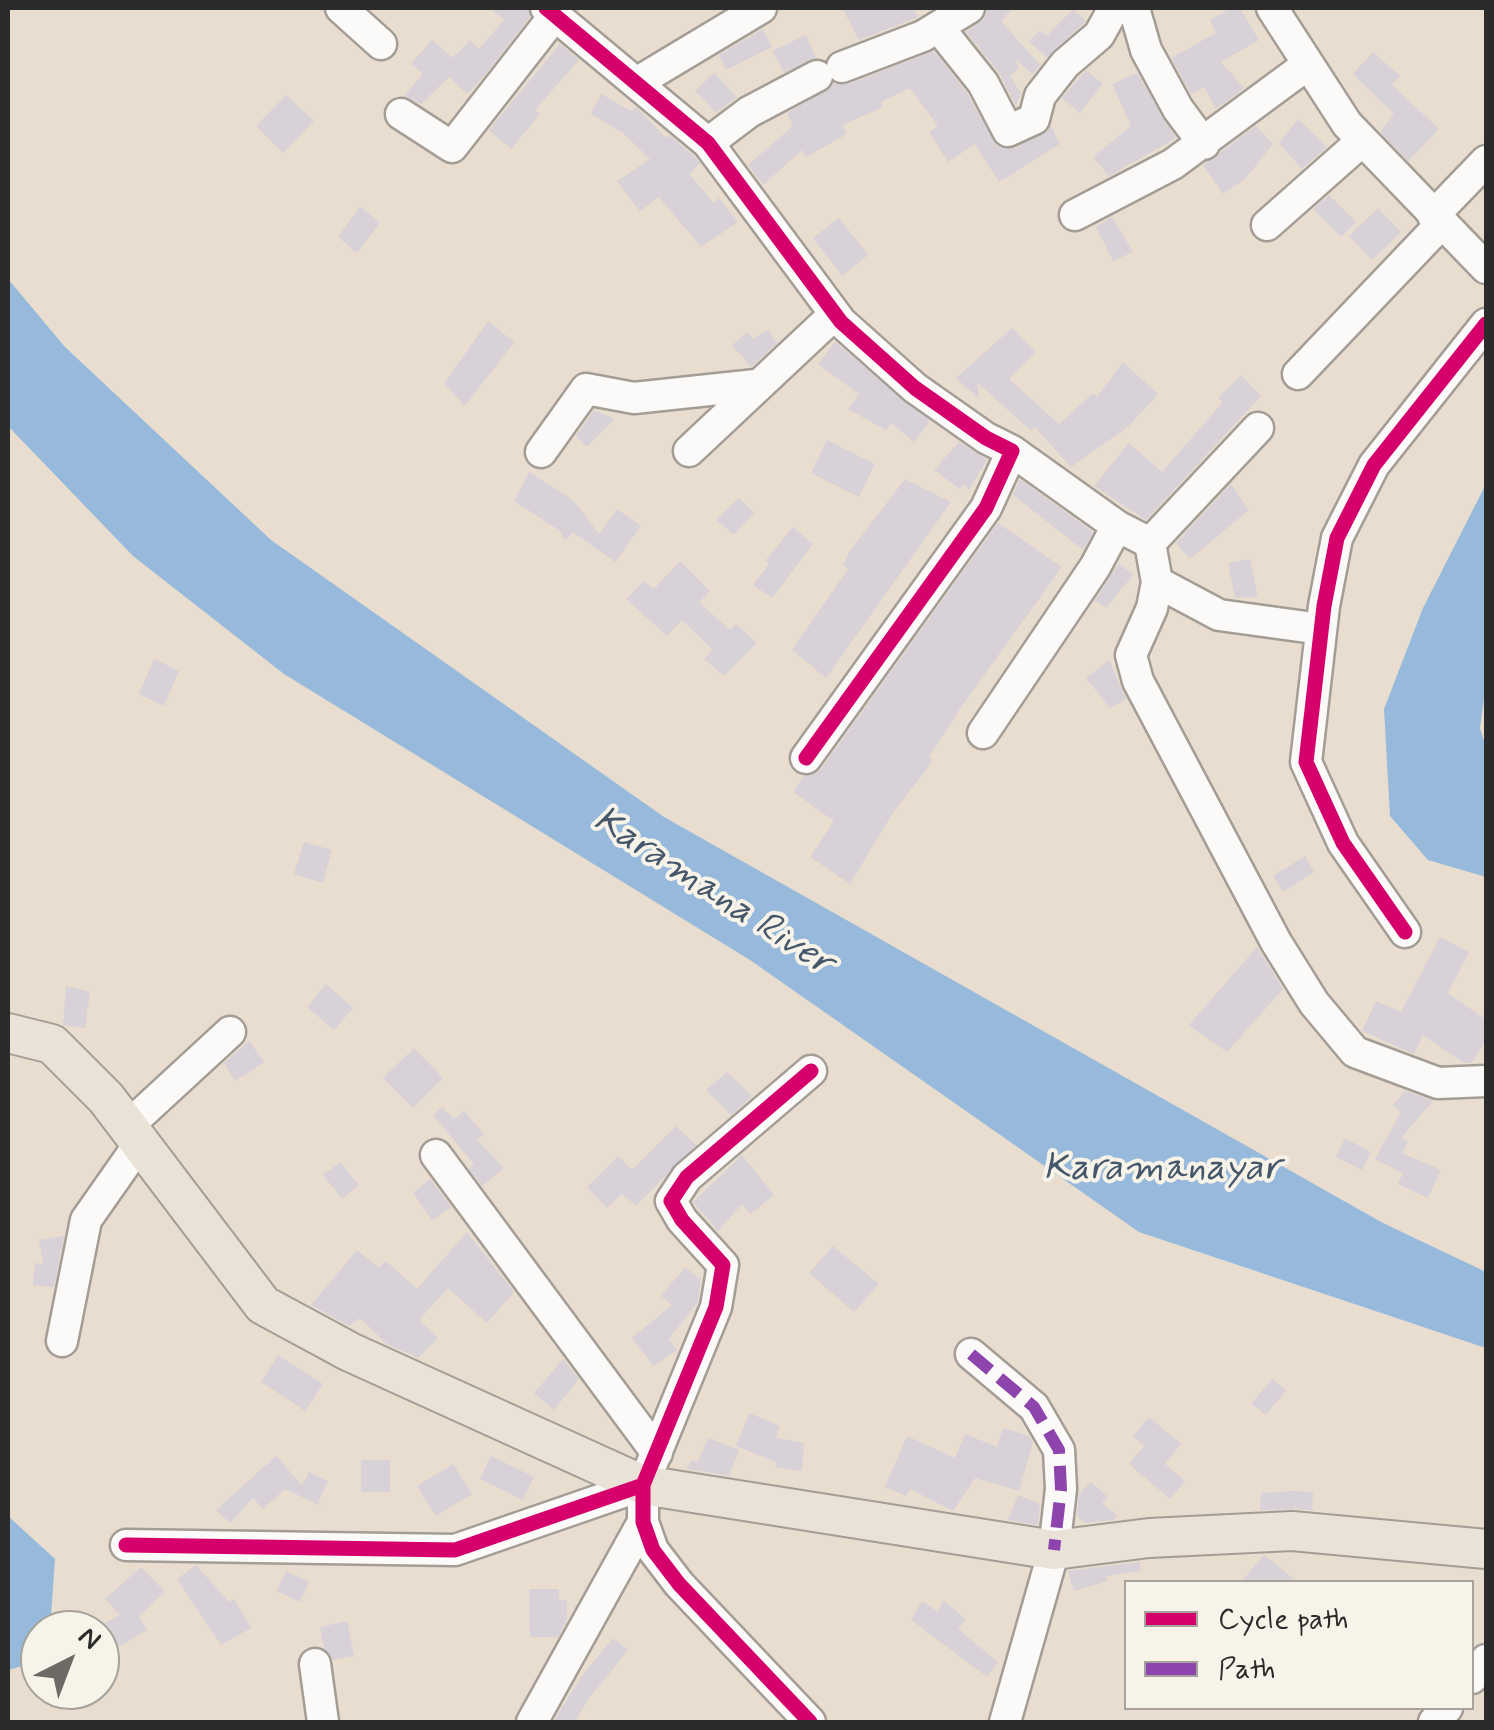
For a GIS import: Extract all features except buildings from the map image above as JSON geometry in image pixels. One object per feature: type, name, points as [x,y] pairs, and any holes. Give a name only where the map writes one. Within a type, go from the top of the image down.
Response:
[{"type":"main road","points":[[8,1033],[52,1044],[134,1135],[262,1305],[350,1352],[648,1487],[1054,1550],[1150,1538],[1292,1531],[1486,1549]]},
{"type":"street","points":[[341,8],[381,44]]},
{"type":"street","points":[[636,83],[762,8]]},
{"type":"street","points":[[708,143],[749,112],[830,72],[939,28],[968,8]]},
{"type":"street","points":[[939,28],[983,84],[1008,131],[1034,119],[1040,96],[1065,64],[1098,35],[1114,8]]},
{"type":"street","points":[[1134,8],[1146,50],[1178,108],[1204,144]]},
{"type":"street","points":[[1272,8],[1362,142],[1486,268]]},
{"type":"street","points":[[400,114],[452,148],[550,11],[708,143],[835,314],[915,388],[1117,526],[1150,543]]},
{"type":"street","points":[[1074,215],[1204,144],[1307,65]]},
{"type":"street","points":[[1266,225],[1362,142]]},
{"type":"street","points":[[1298,374],[1486,161]]},
{"type":"street","points":[[689,451],[835,314]]},
{"type":"street","points":[[1405,932],[1343,843],[1306,762],[1321,629],[1337,538],[1374,465],[1486,324]]},
{"type":"street","points":[[541,452],[586,389],[634,398],[756,385]]},
{"type":"street","points":[[1150,543],[1258,428]]},
{"type":"street","points":[[806,758],[986,508],[1012,451]]},
{"type":"street","points":[[982,734],[1095,567],[1117,526]]},
{"type":"street","points":[[1150,543],[1156,582],[1152,608],[1132,654],[1138,681],[1276,942],[1314,1003],[1355,1052],[1438,1083],[1486,1082]]},
{"type":"street","points":[[1156,582],[1219,615],[1321,629]]},
{"type":"street","points":[[62,1341],[86,1220],[134,1135],[230,1032]]},
{"type":"street","points":[[532,1722],[648,1487],[716,1307],[723,1265],[682,1220],[671,1200],[686,1177],[811,1071]]},
{"type":"street","points":[[436,1155],[648,1487],[653,1550],[810,1722]]},
{"type":"street","points":[[971,1354],[1034,1407],[1059,1450],[1061,1489],[1054,1550],[1005,1722]]},
{"type":"street","points":[[126,1545],[455,1550],[648,1487]]},
{"type":"street","points":[[316,1664],[323,1722]]},
{"type":"water","name":"Karamanayar","points":[[8,279],[65,347],[271,540],[664,817],[1383,1223],[1486,1272],[1486,1348],[1139,1232],[750,960],[284,674],[133,556],[8,426]]},
{"type":"water","points":[[1486,484],[1486,683],[1480,728],[1486,747],[1486,877],[1428,860],[1390,816],[1384,709],[1423,608]]},
{"type":"water","points":[[8,1516],[55,1559],[51,1610],[20,1610],[20,1667],[8,1670]]},
{"type":"marked path","points":[[971,1354],[1034,1407],[1059,1450],[1061,1489],[1054,1550]]},
{"type":"cycle path","points":[[546,8],[708,143],[841,322],[915,388],[986,438],[1012,451],[986,508],[806,758]]},
{"type":"cycle path","points":[[1405,932],[1343,843],[1306,762],[1324,606],[1337,538],[1374,465],[1486,324]]},
{"type":"cycle path","points":[[810,1722],[679,1584],[653,1550],[643,1522],[643,1485],[716,1307],[723,1265],[682,1220],[671,1201],[687,1177],[811,1071]]},
{"type":"cycle path","points":[[126,1545],[455,1550],[643,1485]]},
{"type":"water label","name":"Karamana River","points":[[712,893]]}]
